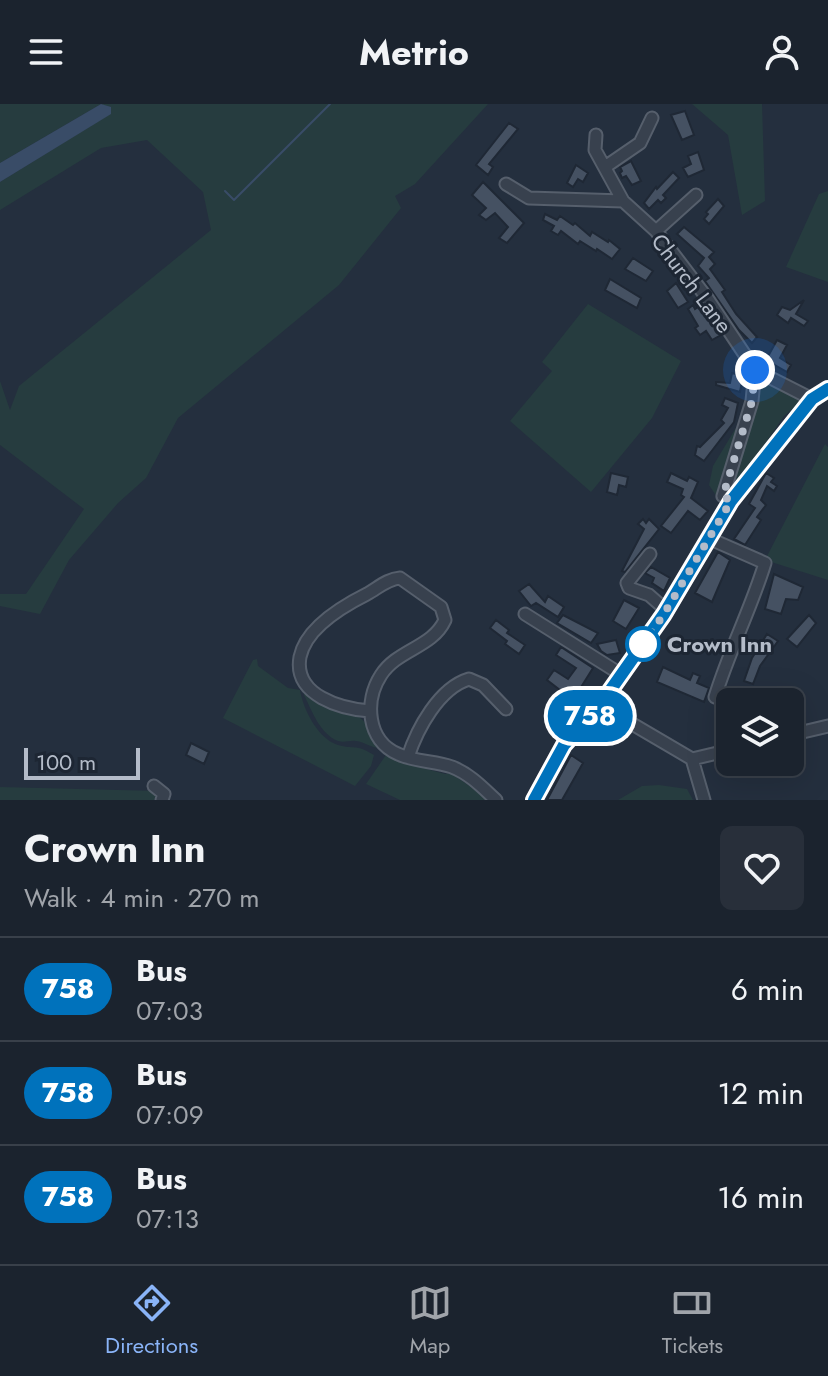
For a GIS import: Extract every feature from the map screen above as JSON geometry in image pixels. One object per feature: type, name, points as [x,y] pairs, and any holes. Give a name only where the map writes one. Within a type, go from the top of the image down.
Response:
[{"type":"main road","points":[[534,800],[564,745],[600,705],[666,610],[731,501],[812,399],[828,389]]},
{"type":"street","points":[[605,167],[640,143],[652,118]]},
{"type":"street","name":"Church Lane","points":[[596,135],[595,150],[623,201],[656,231],[707,298],[755,370],[812,399]]},
{"type":"street","points":[[506,184],[529,198],[623,201]]},
{"type":"street","points":[[656,231],[696,195]]},
{"type":"street","points":[[731,501],[723,496],[752,401],[755,370]]},
{"type":"street","points":[[708,538],[765,563],[715,697]]},
{"type":"street","points":[[650,554],[629,579],[628,586],[649,595],[666,610]]},
{"type":"street","points":[[370,711],[338,706],[316,694],[302,675],[300,657],[310,638],[332,614],[386,582],[400,578],[441,607],[445,620],[435,636],[388,665],[374,689],[370,711],[377,736],[391,750],[453,768],[474,780],[496,800]]},
{"type":"street","points":[[525,614],[622,675]]},
{"type":"street","points":[[408,757],[427,718],[460,682],[469,679],[483,685],[506,709]]},
{"type":"street","points":[[600,705],[692,759],[704,800]]},
{"type":"street","points":[[804,732],[828,726]]},
{"type":"street","points":[[692,759],[716,753]]},
{"type":"street","points":[[154,786],[164,794],[162,800]]},
{"type":"green space","points":[[0,104],[101,104],[0,163]]},
{"type":"green space","points":[[102,104],[488,104],[415,184],[395,196],[401,208],[339,285],[178,418],[146,478],[118,503],[69,560],[40,614],[0,606],[0,594],[26,594],[84,509],[0,445],[0,381],[10,410],[19,386],[211,230],[203,192],[147,140],[101,148],[0,210],[0,182],[110,114]]},
{"type":"green space","points":[[692,104],[762,104],[765,201],[742,215],[728,135]]},
{"type":"green space","points":[[828,191],[828,282],[786,267],[819,194]]},
{"type":"green space","points":[[588,304],[681,361],[652,418],[591,492],[510,421],[552,371],[542,362]]},
{"type":"green space","points":[[755,370],[804,399],[784,416],[732,491],[719,500],[709,485],[713,466],[752,401]]},
{"type":"green space","points":[[825,444],[828,447],[828,580],[765,560]]},
{"type":"green space","points":[[257,659],[258,666],[288,688],[300,690],[308,714],[324,737],[338,745],[358,748],[374,755],[371,766],[355,786],[223,718],[253,660]]},
{"type":"green space","points":[[305,690],[330,709],[359,717],[366,723],[380,748],[332,738],[321,728],[304,695]]},
{"type":"green space","points":[[386,755],[400,762],[451,773],[489,800],[400,800],[366,784]]},
{"type":"green space","points":[[642,786],[687,789],[693,800],[618,800]]},
{"type":"green space","points":[[0,787],[158,791],[154,800],[0,800]]},
{"type":"water","points":[[101,104],[111,107],[111,114],[0,182],[0,163]]},
{"type":"building","points":[[685,111],[694,135],[682,140],[671,115]]},
{"type":"building","points":[[509,123],[518,129],[489,164],[493,167],[488,175],[476,165]]},
{"type":"building","points":[[698,152],[704,170],[688,177],[683,168],[691,164],[688,156]]},
{"type":"building","points":[[631,161],[641,181],[632,185],[620,173],[620,167]]},
{"type":"building","points":[[576,165],[588,173],[583,182],[578,179],[573,187],[567,183]]},
{"type":"building","points":[[673,172],[679,178],[663,195],[666,198],[661,203],[658,200],[649,209],[644,203]]},
{"type":"building","points":[[483,182],[524,223],[507,243],[499,238],[508,227],[495,213],[486,220],[479,215],[486,208],[472,195]]},
{"type":"building","points":[[718,199],[724,206],[709,224],[704,219],[708,214],[706,212]]},
{"type":"building","points":[[545,214],[557,220],[560,216],[573,225],[575,223],[590,236],[592,232],[620,249],[612,259],[580,241],[578,244],[561,231],[558,235],[551,231],[554,226],[543,220]]},
{"type":"building","points":[[684,227],[714,252],[709,257],[715,264],[710,269],[725,290],[722,292],[736,314],[757,337],[752,343],[739,330],[705,281],[709,278],[698,266],[704,258],[677,234]]},
{"type":"building","points":[[633,258],[653,271],[646,281],[625,269]]},
{"type":"building","points":[[610,279],[641,298],[637,308],[605,290]]},
{"type":"building","points":[[676,283],[688,302],[678,308],[667,291]]},
{"type":"building","points":[[804,300],[796,314],[808,321],[804,326],[791,318],[788,323],[777,315],[782,307],[790,310]]},
{"type":"building","points":[[693,305],[695,309],[701,305],[721,335],[712,340],[706,331],[700,335],[688,309]]},
{"type":"building","points":[[777,340],[787,345],[780,358],[791,365],[787,372],[766,360]]},
{"type":"building","points":[[732,373],[743,376],[740,392],[716,385],[716,382],[730,383]]},
{"type":"building","points":[[725,398],[738,403],[734,422],[704,461],[695,455],[697,446],[700,447],[724,423],[721,420],[728,408],[722,405]]},
{"type":"building","points":[[611,473],[628,477],[626,487],[619,485],[617,495],[607,492]]},
{"type":"building","points":[[671,473],[687,481],[689,477],[698,482],[691,498],[708,511],[700,520],[688,511],[671,533],[661,526],[684,497],[681,495],[683,489],[667,482]]},
{"type":"building","points":[[766,473],[774,478],[771,482],[777,486],[774,491],[767,486],[761,500],[766,505],[757,517],[761,520],[745,545],[734,539],[755,508],[749,504]]},
{"type":"building","points":[[643,519],[646,523],[649,519],[659,529],[625,572],[622,571],[644,529],[638,524]]},
{"type":"building","name":"Crown Inn","points":[[718,552],[730,560],[712,602],[695,593]]},
{"type":"building","points":[[651,567],[670,578],[664,591],[652,583],[654,578],[645,573]]},
{"type":"building","points":[[774,574],[803,587],[798,600],[786,599],[781,614],[765,609]]},
{"type":"building","points":[[529,584],[545,602],[548,596],[564,607],[558,617],[536,603],[531,606],[519,591]]},
{"type":"building","points":[[624,600],[639,608],[626,629],[613,621]]},
{"type":"building","points":[[563,615],[598,633],[591,643],[557,623]]},
{"type":"building","points":[[809,615],[816,623],[797,647],[787,639]]},
{"type":"building","points":[[496,620],[509,630],[507,633],[525,645],[519,654],[490,628]]},
{"type":"building","points":[[767,634],[778,641],[760,666],[753,684],[744,681],[752,658]]},
{"type":"building","points":[[616,640],[620,653],[607,655],[597,644]]},
{"type":"building","points":[[561,647],[593,668],[573,700],[547,680],[554,670],[568,679],[576,668],[556,655]]},
{"type":"building","points":[[663,667],[690,680],[693,673],[700,676],[697,683],[709,688],[704,702],[657,682]]},
{"type":"building","points":[[191,743],[209,752],[204,764],[186,755]]},
{"type":"building","points":[[571,755],[583,763],[562,800],[547,800]]},
{"type":"waterway","points":[[225,191],[234,200],[330,104]]},
{"type":"bus line","name":"758","points":[[534,800],[564,745],[600,705],[664,614],[731,501],[812,399],[828,389]]},
{"type":"place","name":"Crown Inn","points":[[643,644]]},
{"type":"route","points":[[643,644],[731,501],[723,496],[752,401],[755,370]]}]
